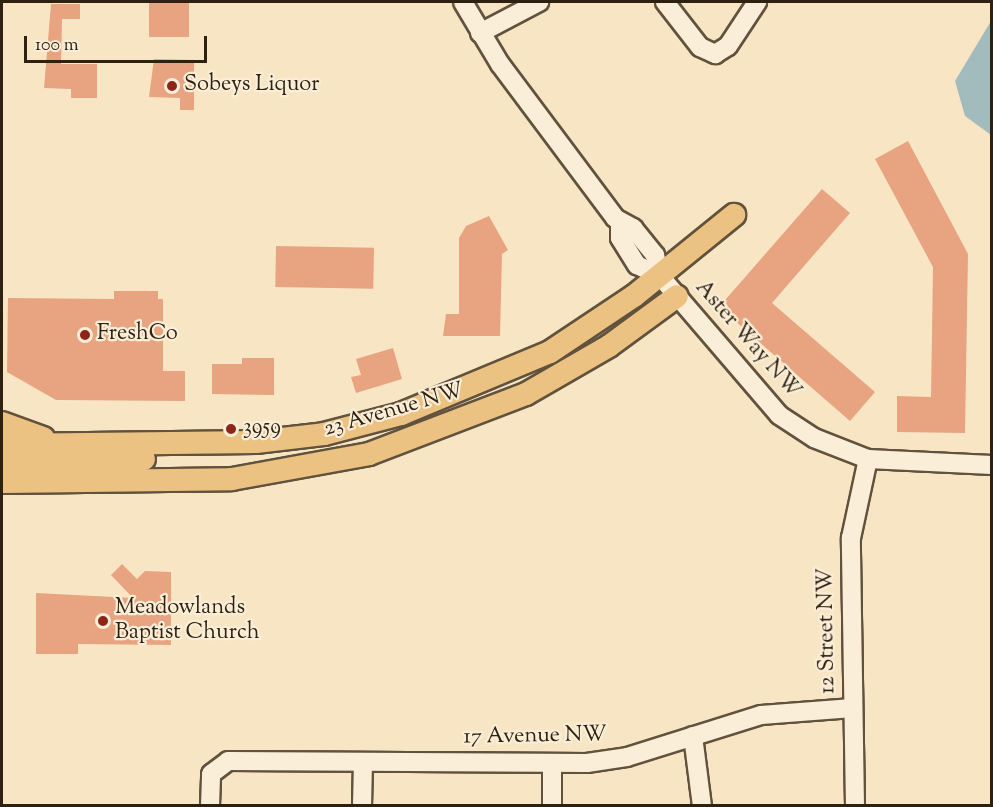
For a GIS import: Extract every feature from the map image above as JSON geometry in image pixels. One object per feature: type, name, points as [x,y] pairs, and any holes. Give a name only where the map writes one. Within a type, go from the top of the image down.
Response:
[{"type":"main road","name":"23 Avenue NW","points":[[2,445],[219,444],[324,434],[420,408],[503,375],[582,333],[660,276],[734,215]]},
{"type":"main road","points":[[433,433],[614,328],[655,294],[660,276]]},
{"type":"main road","name":"23 Avenue NW","points":[[3,479],[153,481],[232,479],[320,466],[433,433],[565,373],[677,296]]},
{"type":"main road","points":[[2,423],[65,445]]},
{"type":"main road","points":[[153,481],[301,454],[324,434]]},
{"type":"main road","points":[[3,479],[158,459],[219,444]]},
{"type":"street","name":"Aster Way NW","points":[[463,2],[480,33],[620,225],[620,238],[641,269],[660,276],[779,415],[814,438],[868,459]]},
{"type":"street","points":[[480,33],[539,2]]},
{"type":"street","points":[[664,2],[700,47],[715,54],[728,46],[757,2]]},
{"type":"street","points":[[868,459],[992,465]]},
{"type":"street","name":"12 Street NW","points":[[855,806],[851,538],[868,459]]},
{"type":"street","name":"17 Avenue NW","points":[[210,806],[214,769],[228,761],[552,764],[615,760],[761,715],[853,708]]},
{"type":"street","points":[[693,736],[702,806]]},
{"type":"street","points":[[362,806],[363,762]]},
{"type":"street","points":[[552,764],[552,806]]},
{"type":"water","points":[[991,21],[991,135],[965,116],[955,81]]},
{"type":"building","points":[[149,2],[189,2],[189,37],[149,37]]},
{"type":"building","points":[[51,4],[80,4],[80,19],[62,19],[61,64],[97,64],[97,98],[71,98],[71,89],[44,88]]},
{"type":"building","name":"Sobeys Liquor","points":[[154,59],[194,60],[194,110],[180,110],[180,98],[149,97]]},
{"type":"building","points":[[908,141],[968,254],[965,433],[897,432],[897,396],[931,397],[933,267],[875,159]]},
{"type":"building","points":[[822,189],[850,213],[772,303],[875,392],[850,421],[719,307]]},
{"type":"building","points":[[489,216],[508,250],[502,254],[500,336],[443,336],[446,314],[459,314],[459,238],[466,226]]},
{"type":"building","points":[[276,246],[374,248],[373,289],[275,287]]},
{"type":"building","name":"FreshCo","points":[[114,291],[158,291],[158,299],[163,299],[163,371],[185,371],[185,401],[56,400],[7,372],[8,298],[114,299]]},
{"type":"building","points":[[393,348],[402,379],[356,393],[351,377],[361,375],[356,359]]},
{"type":"building","points":[[242,358],[274,358],[274,395],[212,394],[212,364],[242,364]]},
{"type":"building","name":"Meadowlands Baptist Church","points":[[122,564],[137,579],[145,571],[171,572],[171,645],[78,644],[78,654],[36,654],[36,593],[133,598],[111,575]]},
{"type":"place","name":"Sobeys Liquor","points":[[172,86]]},
{"type":"place","name":"FreshCo","points":[[85,335]]},
{"type":"place","name":"3959","points":[[231,429]]},
{"type":"place","name":"Meadowlands Baptist Church","points":[[103,621]]}]
